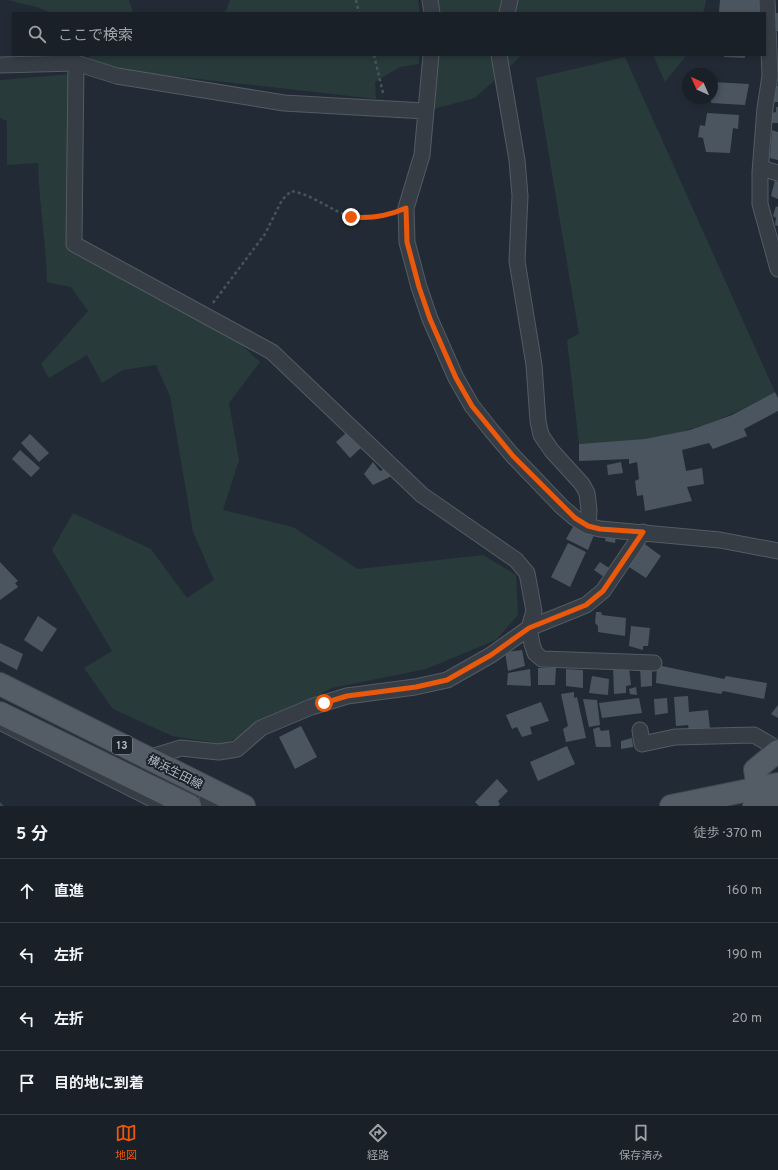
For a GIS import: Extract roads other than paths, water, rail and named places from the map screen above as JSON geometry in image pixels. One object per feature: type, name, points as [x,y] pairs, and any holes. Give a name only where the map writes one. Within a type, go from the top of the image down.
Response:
[{"type":"main road","name":"横浜生田線","points":[[0,684],[148,758],[210,798],[244,806]]},
{"type":"main road","name":"横浜生田線","points":[[0,713],[190,806]]},
{"type":"main road","points":[[763,793],[755,770],[778,750]]},
{"type":"main road","points":[[671,806],[763,793],[778,801]]},
{"type":"street","points":[[430,0],[432,12]]},
{"type":"street","points":[[508,12],[510,0]]},
{"type":"street","points":[[768,0],[774,76],[761,168],[760,204],[778,269]]},
{"type":"street","points":[[431,56],[422,155],[406,208],[407,242],[419,287],[430,319],[456,378],[469,400],[513,456],[562,507],[575,518],[588,526],[600,529],[720,540],[778,552]]},
{"type":"street","points":[[499,56],[517,160],[520,196],[517,261],[534,366],[538,421],[542,435],[549,446],[582,484],[586,493],[589,510],[588,526]]},
{"type":"street","points":[[0,65],[76,63],[117,76],[284,103],[425,111]]},
{"type":"street","points":[[76,63],[74,244],[272,352],[422,495],[516,560],[527,573],[534,611],[529,628],[535,653],[542,659],[654,663]]},
{"type":"street","points":[[761,168],[778,173]]},
{"type":"street","points":[[148,758],[181,748],[219,752],[236,749],[261,728],[311,707],[347,696],[416,687],[447,680],[491,655],[529,628],[586,605],[603,591],[643,532]]},
{"type":"street","points":[[640,730],[642,744],[675,737],[754,735],[778,750]]},
{"type":"lane","points":[[0,726],[158,806]]}]
